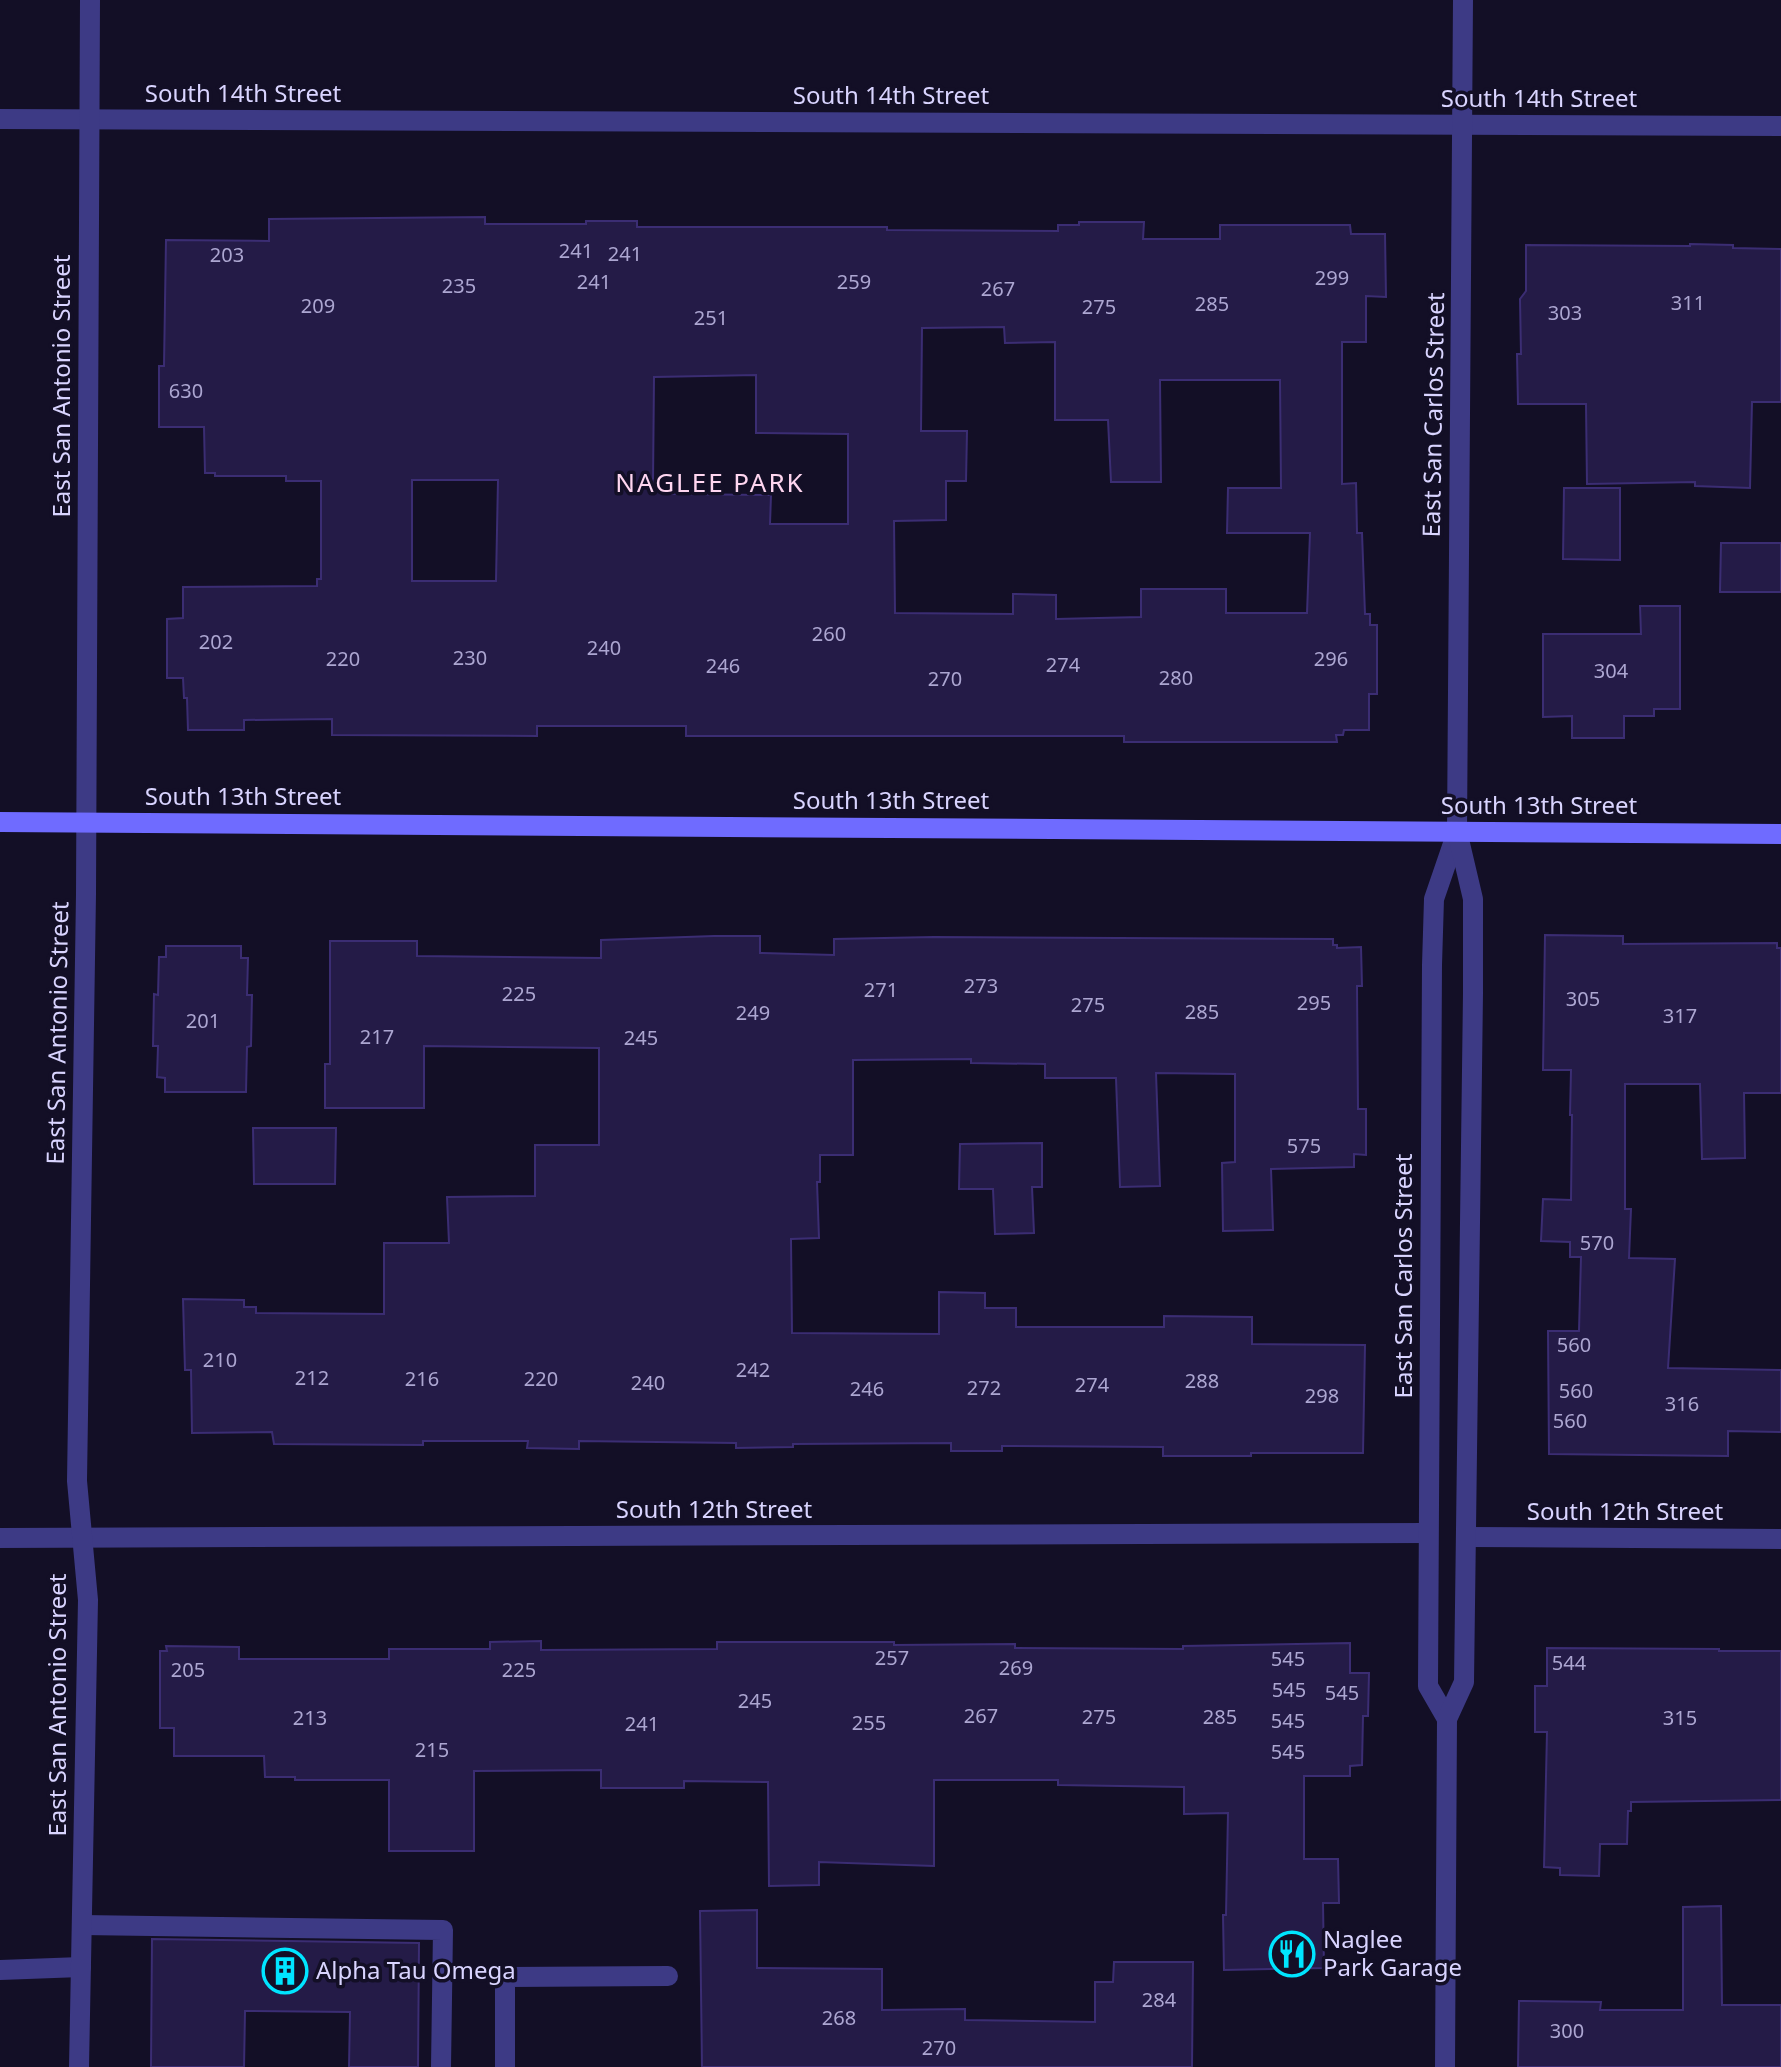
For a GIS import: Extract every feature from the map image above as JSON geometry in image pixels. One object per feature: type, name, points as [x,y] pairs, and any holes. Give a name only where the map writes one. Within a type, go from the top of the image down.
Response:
[{"type":"street","name":"East San Antonio Street","points":[[79,2067],[88,1600],[77,1481],[90,0]]},
{"type":"street","name":"East San Carlos Street","points":[[1445,2067],[1447,1719],[1464,1682],[1468,1537],[1473,899],[1457,831],[1463,0]]},
{"type":"street","name":"South 14th Street","points":[[0,119],[1781,126]]},
{"type":"street","name":"South 13th Street","points":[[0,822],[1781,834]]},
{"type":"street","name":"East San Carlos Street","points":[[1447,1719],[1428,1686],[1434,899],[1457,831]]},
{"type":"street","name":"South 12th Street","points":[[0,1538],[1427,1533]]},
{"type":"street","name":"South 12th Street","points":[[1468,1537],[1781,1539]]},
{"type":"street","points":[[82,1925],[443,1930],[441,2067]]},
{"type":"street","points":[[0,1970],[81,1967]]},
{"type":"street","points":[[505,2067],[505,1977],[668,1976]]},
{"type":"building","points":[[485,217],[485,224],[637,221],[637,227],[1058,231],[1058,225],[1079,225],[1079,222],[1144,222],[1143,239],[1220,239],[1220,225],[1350,225],[1351,234],[1385,234],[1386,297],[1366,296],[1366,342],[1342,342],[1342,484],[1356,483],[1357,533],[1362,533],[1365,614],[1370,614],[1370,625],[1377,625],[1377,694],[1369,694],[1369,730],[1344,730],[1343,735],[1336,735],[1337,742],[1124,742],[1124,736],[686,736],[686,726],[537,726],[537,736],[332,735],[332,719],[244,720],[244,730],[188,730],[183,678],[167,678],[167,619],[183,618],[183,587],[317,586],[317,579],[321,579],[321,481],[286,481],[286,476],[215,476],[215,473],[205,473],[204,427],[159,427],[159,366],[164,366],[166,240],[269,241],[269,219]],"holes":[[[1004,327],[1005,343],[1055,342],[1055,420],[1108,420],[1111,482],[1161,482],[1160,380],[1280,380],[1281,488],[1228,488],[1227,533],[1310,533],[1307,613],[1226,613],[1226,589],[1141,589],[1141,617],[1056,619],[1056,595],[1013,594],[1013,614],[895,613],[894,521],[946,520],[946,481],[966,481],[967,431],[921,431],[922,328]],[[756,375],[756,433],[848,434],[848,524],[770,524],[771,495],[671,494],[672,482],[653,483],[654,377]],[[412,480],[498,480],[496,581],[412,581]]]},
{"type":"building","points":[[1690,244],[1781,249],[1781,402],[1752,402],[1750,488],[1695,486],[1695,482],[1587,484],[1586,404],[1518,404],[1517,354],[1521,354],[1520,299],[1526,291],[1526,245]]},
{"type":"building","points":[[1564,488],[1620,488],[1620,560],[1563,559]]},
{"type":"building","points":[[1721,543],[1781,543],[1781,592],[1720,592]]},
{"type":"building","points":[[1640,606],[1680,606],[1680,709],[1654,709],[1654,716],[1624,716],[1624,738],[1572,738],[1572,716],[1543,717],[1543,634],[1641,634]]},
{"type":"building","points":[[1545,935],[1623,936],[1623,944],[1777,943],[1777,948],[1781,948],[1781,1093],[1744,1093],[1745,1158],[1702,1159],[1700,1084],[1625,1084],[1625,1209],[1631,1209],[1629,1258],[1675,1259],[1668,1368],[1781,1370],[1781,1432],[1728,1431],[1728,1456],[1549,1454],[1548,1331],[1579,1331],[1581,1257],[1570,1257],[1570,1242],[1541,1241],[1543,1199],[1571,1200],[1571,1070],[1543,1070]]},
{"type":"building","points":[[760,936],[760,953],[834,955],[834,939],[934,937],[1333,939],[1333,945],[1337,948],[1361,947],[1362,986],[1357,986],[1358,1109],[1366,1109],[1366,1155],[1354,1154],[1354,1167],[1271,1169],[1273,1230],[1223,1231],[1222,1163],[1235,1162],[1235,1074],[1156,1073],[1160,1186],[1120,1187],[1116,1078],[1045,1078],[1045,1064],[971,1063],[971,1059],[853,1060],[853,1155],[820,1155],[820,1182],[817,1182],[819,1238],[791,1239],[792,1333],[939,1334],[939,1292],[985,1293],[985,1308],[1016,1308],[1016,1327],[1164,1327],[1164,1316],[1252,1317],[1252,1344],[1365,1345],[1363,1453],[1163,1456],[1163,1447],[1002,1446],[1002,1451],[951,1451],[951,1443],[793,1444],[793,1447],[736,1448],[736,1443],[579,1441],[579,1449],[527,1448],[528,1441],[423,1441],[423,1445],[274,1444],[272,1432],[192,1433],[191,1370],[185,1370],[183,1299],[244,1300],[244,1307],[256,1307],[256,1313],[384,1314],[384,1243],[449,1243],[447,1197],[535,1196],[535,1145],[599,1145],[599,1048],[424,1046],[424,1108],[325,1108],[325,1064],[330,1064],[330,941],[417,941],[417,956],[601,958],[601,940]]},
{"type":"building","points":[[166,946],[241,946],[241,958],[248,958],[247,995],[252,995],[246,1092],[165,1092],[165,1078],[157,1077],[158,1046],[153,1046],[154,994],[158,995],[159,957],[166,957]]},
{"type":"building","points":[[253,1128],[336,1128],[335,1184],[254,1184]]},
{"type":"building","points":[[1042,1143],[1042,1187],[1032,1187],[1034,1233],[995,1234],[993,1189],[959,1189],[960,1144]]},
{"type":"building","points":[[541,1641],[541,1650],[717,1649],[717,1642],[894,1642],[894,1645],[1015,1644],[1015,1648],[1183,1649],[1183,1646],[1350,1643],[1350,1673],[1369,1673],[1368,1716],[1363,1716],[1362,1765],[1350,1766],[1350,1776],[1304,1776],[1304,1859],[1338,1859],[1339,1903],[1323,1903],[1324,1968],[1224,1970],[1223,1915],[1226,1915],[1228,1813],[1184,1814],[1184,1787],[1058,1785],[1058,1780],[934,1780],[934,1866],[819,1862],[819,1885],[769,1886],[768,1782],[684,1781],[684,1788],[601,1788],[601,1770],[474,1771],[474,1851],[389,1851],[389,1780],[265,1777],[264,1756],[174,1756],[174,1728],[160,1728],[160,1651],[167,1651],[166,1646],[239,1647],[239,1659],[389,1659],[389,1649],[490,1649],[490,1642]]},
{"type":"building","points":[[1547,1648],[1781,1651],[1781,1800],[1631,1802],[1627,1844],[1600,1844],[1599,1876],[1560,1875],[1560,1868],[1544,1867],[1547,1732],[1535,1732],[1535,1686],[1547,1686]]},
{"type":"building","points":[[1721,1906],[1722,2005],[1781,2005],[1781,2067],[1518,2067],[1519,2001],[1601,2002],[1600,2010],[1683,2010],[1683,1907]]},
{"type":"building","points":[[757,1910],[757,1968],[882,1969],[882,2010],[965,2009],[965,2020],[1095,2022],[1095,1982],[1113,1982],[1114,1962],[1193,1962],[1192,2067],[702,2067],[700,1911]]},
{"type":"building","name":"Alpha Tau Omega","points":[[152,1939],[419,1943],[418,2067],[349,2067],[350,2012],[245,2011],[244,2067],[151,2067]]},
{"type":"place","name":"Naglee Park Garage","points":[[1292,1954]]},
{"type":"place","name":"Alpha Tau Omega","points":[[285,1971]]},
{"type":"district","name":"NAGLEE PARK","points":[[710,483]]}]
